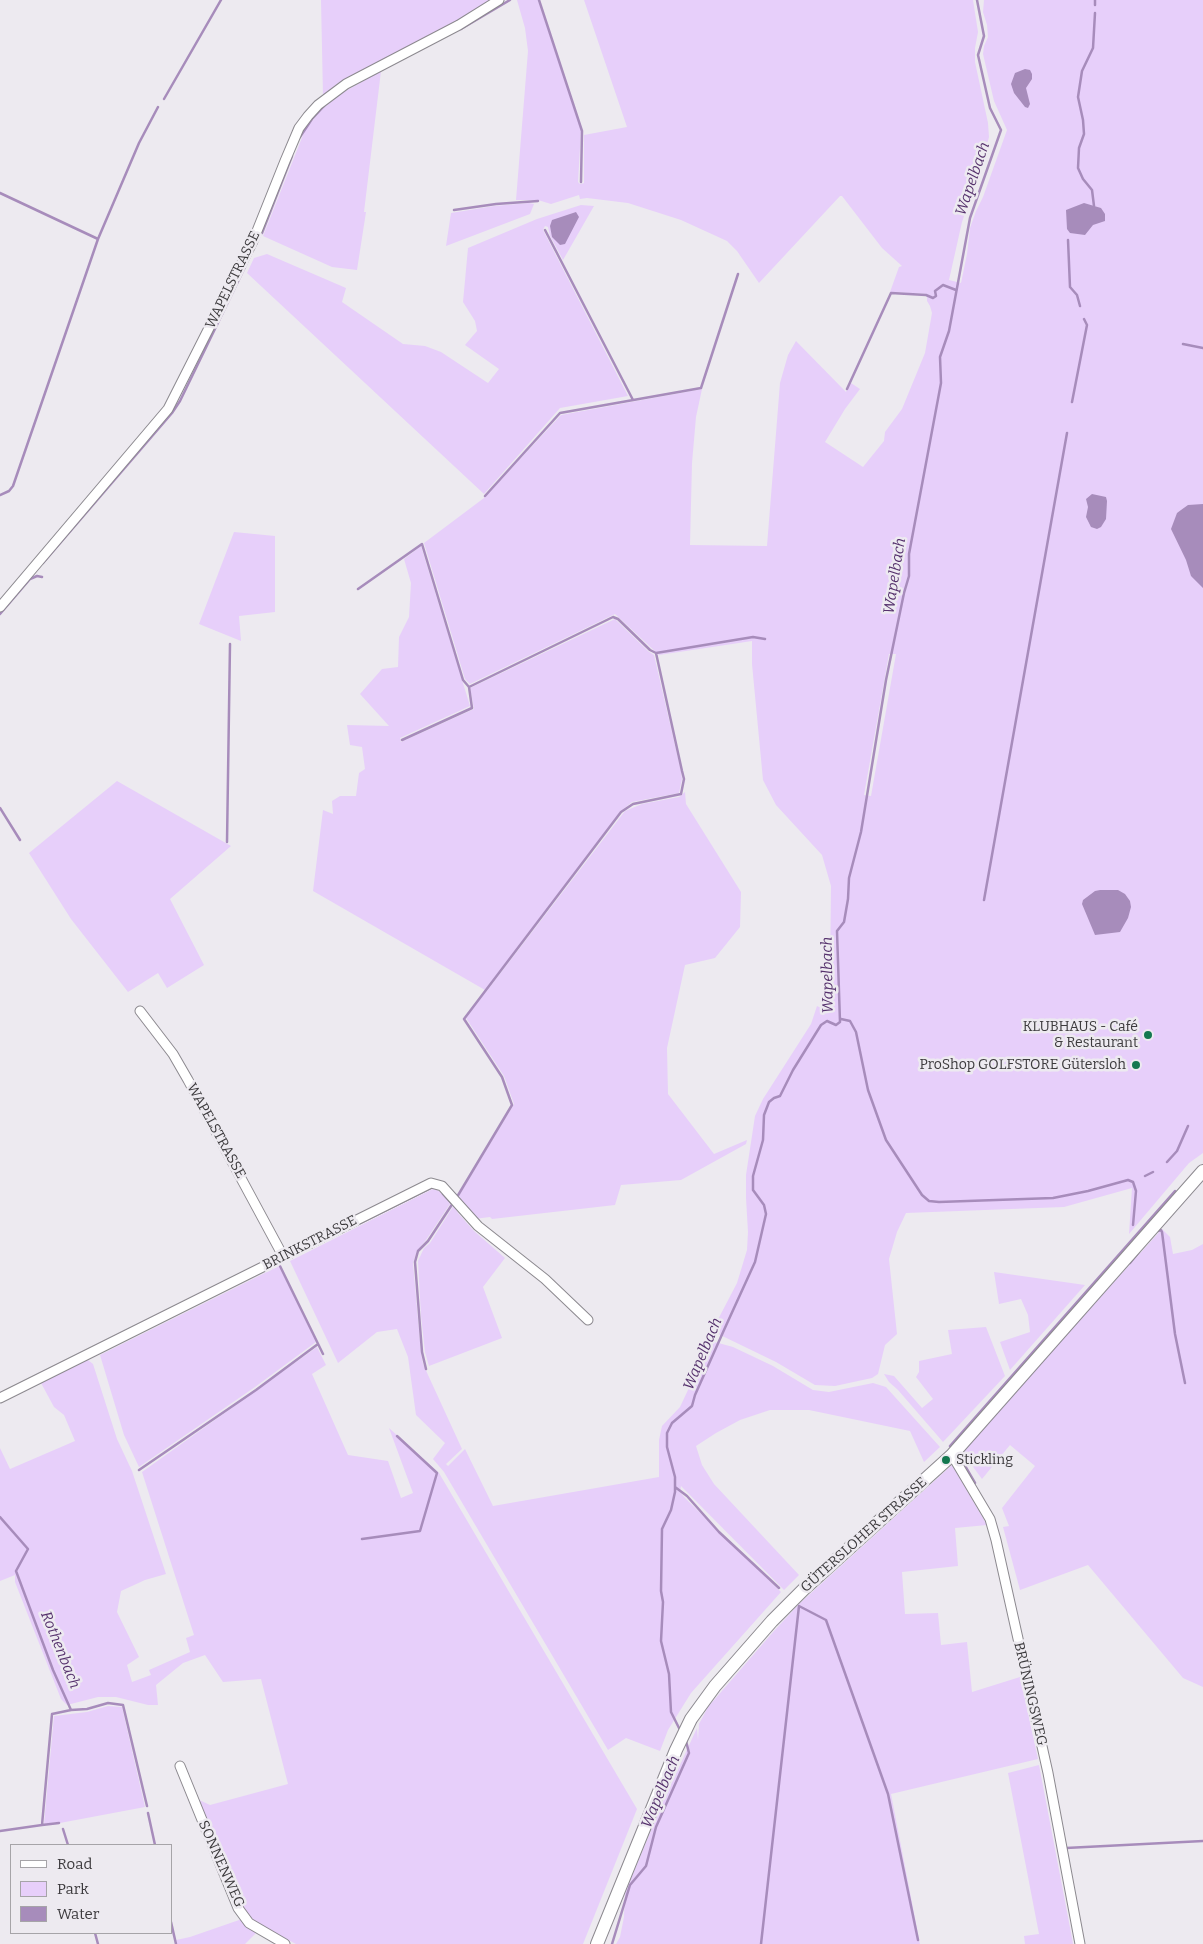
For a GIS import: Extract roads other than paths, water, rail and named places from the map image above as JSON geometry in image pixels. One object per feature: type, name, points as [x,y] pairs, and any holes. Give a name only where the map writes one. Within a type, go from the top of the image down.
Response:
[{"type":"main road","name":"GÜTERSLOHER STRASSE","points":[[597,1944],[676,1750],[692,1719],[715,1686],[797,1595],[952,1455],[1203,1171]]},
{"type":"street","name":"WAPELSTRASSE","points":[[0,607],[168,409],[253,241],[299,128],[308,116],[318,104],[346,84],[459,25],[499,0]]},
{"type":"street","name":"WAPELSTRASSE","points":[[140,1011],[173,1054],[283,1256]]},
{"type":"street","name":"BRINKSTRASSE","points":[[0,1398],[431,1182],[442,1186],[478,1226],[545,1278],[588,1320]]},
{"type":"street","name":"BRÜNINGSWEG","points":[[952,1455],[990,1519],[996,1540],[1048,1773],[1080,1944]]},
{"type":"street","name":"SONNENWEG","points":[[180,1766],[238,1908],[250,1923],[285,1944]]},
{"type":"water","points":[[1025,69],[1030,70],[1032,74],[1032,79],[1026,88],[1030,104],[1028,108],[1025,107],[1014,93],[1011,84],[1015,73]]},
{"type":"water","points":[[1084,203],[1101,208],[1105,214],[1105,221],[1093,225],[1085,235],[1070,233],[1067,229],[1066,210]]},
{"type":"water","points":[[576,212],[579,217],[565,244],[560,245],[552,237],[550,226],[552,220]]},
{"type":"water","points":[[1092,494],[1106,497],[1107,501],[1106,519],[1101,527],[1097,529],[1091,527],[1086,517],[1088,507],[1086,499]]},
{"type":"water","points":[[1203,504],[1203,588],[1191,576],[1186,560],[1171,529],[1177,513],[1188,505]]},
{"type":"water","points":[[1118,890],[1125,894],[1130,901],[1131,907],[1128,918],[1120,932],[1095,935],[1082,904],[1083,900],[1095,891]]},
{"type":"waterway","points":[[164,99],[221,0]]},
{"type":"waterway","points":[[461,29],[510,0]]},
{"type":"waterway","points":[[539,0],[582,131],[581,182]]},
{"type":"waterway","name":"Wapelbach","points":[[681,1732],[671,1712],[669,1674],[661,1641],[663,1602],[661,1591],[662,1529],[671,1510],[675,1492],[675,1477],[667,1447],[667,1433],[672,1423],[692,1406],[695,1395],[755,1262],[766,1214],[764,1205],[753,1190],[753,1176],[763,1140],[764,1115],[769,1102],[780,1096],[793,1070],[821,1025],[827,1021],[836,1025],[840,1022],[837,931],[844,922],[849,878],[861,832],[886,680],[909,576],[909,554],[941,383],[940,357],[949,331],[970,218],[1001,130],[990,108],[978,55],[984,36],[977,0]]},
{"type":"waterway","points":[[1095,0],[1095,5]]},
{"type":"waterway","points":[[1094,206],[1092,190],[1083,179],[1078,168],[1079,148],[1084,134],[1078,97],[1082,71],[1093,48],[1095,13]]},
{"type":"waterway","points":[[300,137],[312,119],[324,106]]},
{"type":"waterway","points":[[0,495],[9,491],[13,486],[98,239],[139,143],[158,107]]},
{"type":"waterway","points":[[262,233],[292,156]]},
{"type":"waterway","points":[[0,193],[98,239]]},
{"type":"waterway","points":[[454,210],[538,201]]},
{"type":"waterway","points":[[545,230],[633,400]]},
{"type":"waterway","points":[[1068,240],[1070,287],[1077,295],[1080,306]]},
{"type":"waterway","points":[[43,563],[172,413],[180,401],[246,265]]},
{"type":"waterway","points":[[485,496],[560,413],[701,388],[738,274]]},
{"type":"waterway","points":[[847,389],[891,293],[926,295],[933,298],[936,296],[935,291],[943,285],[956,290]]},
{"type":"waterway","points":[[1072,402],[1087,325],[1084,319]]},
{"type":"waterway","points":[[1183,344],[1203,348]]},
{"type":"waterway","points":[[984,900],[1067,433]]},
{"type":"waterway","points":[[358,589],[422,544],[463,680],[469,687],[613,617],[618,619],[650,650],[656,653],[753,637],[765,639]]},
{"type":"waterway","points":[[0,614],[30,579],[37,576],[42,577]]},
{"type":"waterway","points":[[227,842],[230,644]]},
{"type":"waterway","points":[[457,1197],[512,1105],[502,1077],[464,1019],[621,812],[633,804],[681,794],[684,779],[656,653]]},
{"type":"waterway","points":[[402,740],[472,708],[469,687]]},
{"type":"waterway","points":[[0,808],[20,840]]},
{"type":"waterway","points":[[841,1019],[850,1021],[856,1032],[868,1090],[886,1140],[922,1195],[929,1201],[1053,1198],[1128,1180],[1133,1182],[1136,1191],[1133,1225]]},
{"type":"waterway","points":[[1167,1162],[1177,1151],[1188,1126]]},
{"type":"waterway","points":[[1145,1176],[1153,1172]]},
{"type":"waterway","points":[[290,1258],[433,1187]]},
{"type":"waterway","points":[[950,1446],[1175,1191]]},
{"type":"waterway","points":[[443,1194],[452,1204]]},
{"type":"waterway","points":[[426,1369],[422,1352],[415,1262],[418,1251],[428,1241],[453,1203]]},
{"type":"waterway","points":[[1158,1231],[1161,1230],[1162,1232],[1175,1334],[1185,1383]]},
{"type":"waterway","points":[[1130,1263],[1139,1252]]},
{"type":"waterway","points":[[279,1264],[323,1354]]},
{"type":"waterway","points":[[139,1470],[256,1390],[318,1344]]},
{"type":"waterway","points":[[362,1539],[420,1531],[437,1473],[397,1436]]},
{"type":"waterway","points":[[962,1453],[961,1459],[975,1483]]},
{"type":"waterway","points":[[675,1487],[687,1496],[719,1532],[779,1588]]},
{"type":"waterway","name":"Rothenbach","points":[[0,1517],[28,1549],[16,1571],[53,1670],[71,1710],[87,1709],[108,1703],[123,1705],[147,1806]]},
{"type":"waterway","points":[[761,1944],[799,1606],[826,1620],[888,1794],[918,1940]]},
{"type":"waterway","points":[[59,1823],[42,1825],[52,1714],[71,1710]]},
{"type":"waterway","name":"Wapelbach","points":[[612,1944],[630,1885],[646,1866],[656,1827],[689,1753],[686,1741]]},
{"type":"waterway","points":[[148,1813],[155,1844]]},
{"type":"waterway","points":[[0,1831],[42,1825]]},
{"type":"waterway","points":[[63,1829],[68,1844]]},
{"type":"waterway","points":[[1066,1848],[1203,1841]]},
{"type":"waterway","points":[[172,1926],[176,1944]]},
{"type":"waterway","points":[[95,1934],[98,1944]]},
{"type":"place","name":"KLUBHAUS - Café & Restaurant","points":[[1148,1035]]},
{"type":"place","name":"ProShop GOLFSTORE Gütersloh","points":[[1136,1065]]},
{"type":"place","name":"Stickling","points":[[946,1460]]}]
